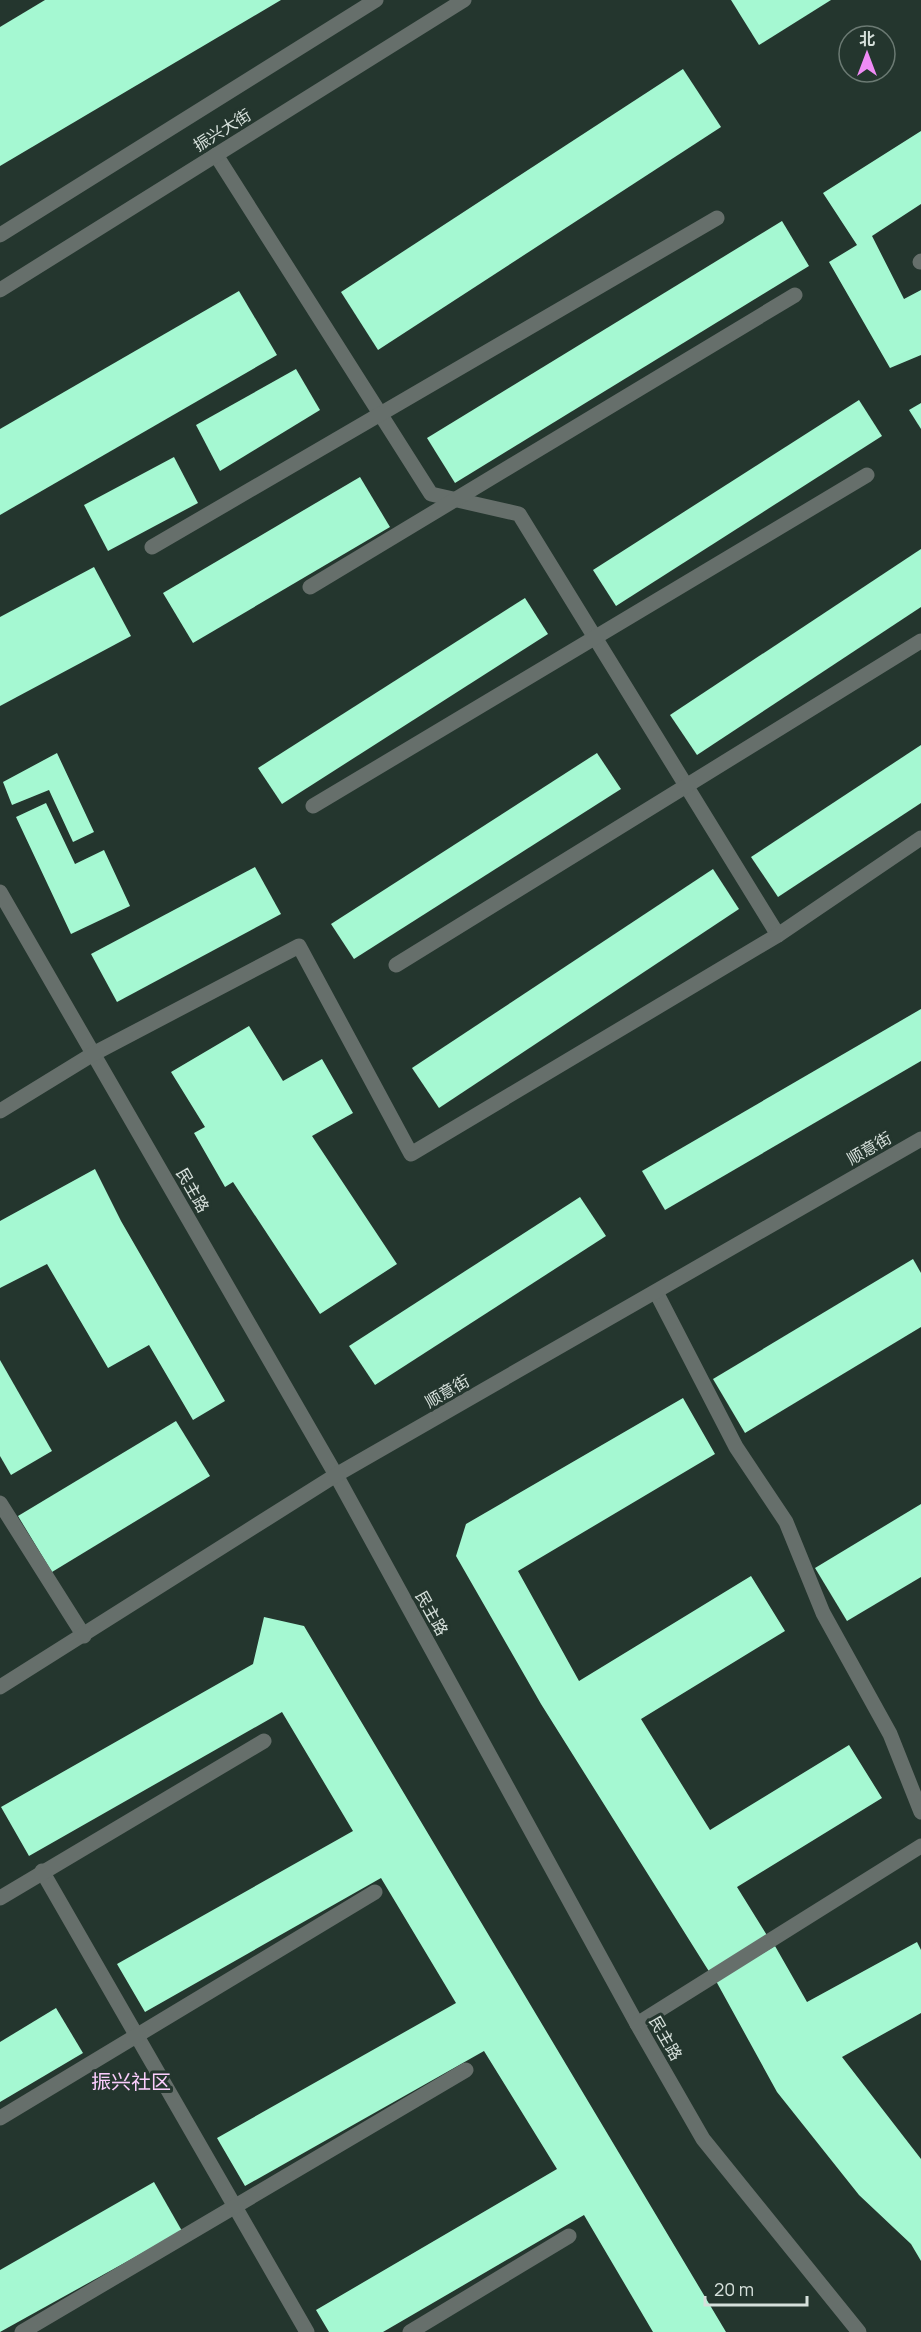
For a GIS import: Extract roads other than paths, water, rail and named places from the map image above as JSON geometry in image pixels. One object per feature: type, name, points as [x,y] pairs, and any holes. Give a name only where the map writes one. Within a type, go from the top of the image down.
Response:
[{"type":"street","name":"振兴大街","points":[[0,235],[376,0]]},
{"type":"street","name":"振兴大街","points":[[0,290],[464,0]]},
{"type":"street","points":[[216,155],[431,494],[519,514],[778,935]]},
{"type":"street","points":[[152,547],[717,218]]},
{"type":"street","points":[[310,587],[795,295]]},
{"type":"street","points":[[313,806],[867,475]]},
{"type":"street","points":[[396,965],[921,641]]},
{"type":"street","points":[[0,1111],[93,1054],[299,946],[411,1154],[778,935],[921,838]]},
{"type":"street","name":"民主路","points":[[0,892],[336,1475],[637,2024],[703,2139],[859,2332]]},
{"type":"street","name":"顺意街","points":[[0,1687],[336,1475],[921,1139]]},
{"type":"street","points":[[656,1292],[736,1447],[786,1522],[823,1613],[890,1734],[921,1812]]},
{"type":"street","points":[[0,1503],[84,1636]]},
{"type":"street","points":[[0,1898],[264,1741]]},
{"type":"street","points":[[637,2024],[921,1846]]},
{"type":"street","points":[[42,1871],[307,2332]]},
{"type":"street","points":[[0,2118],[375,1892]]},
{"type":"street","points":[[22,2332],[466,2070]]},
{"type":"street","points":[[410,2332],[569,2236]]},
{"type":"district","name":"振兴社区","points":[[131,2081]]}]
